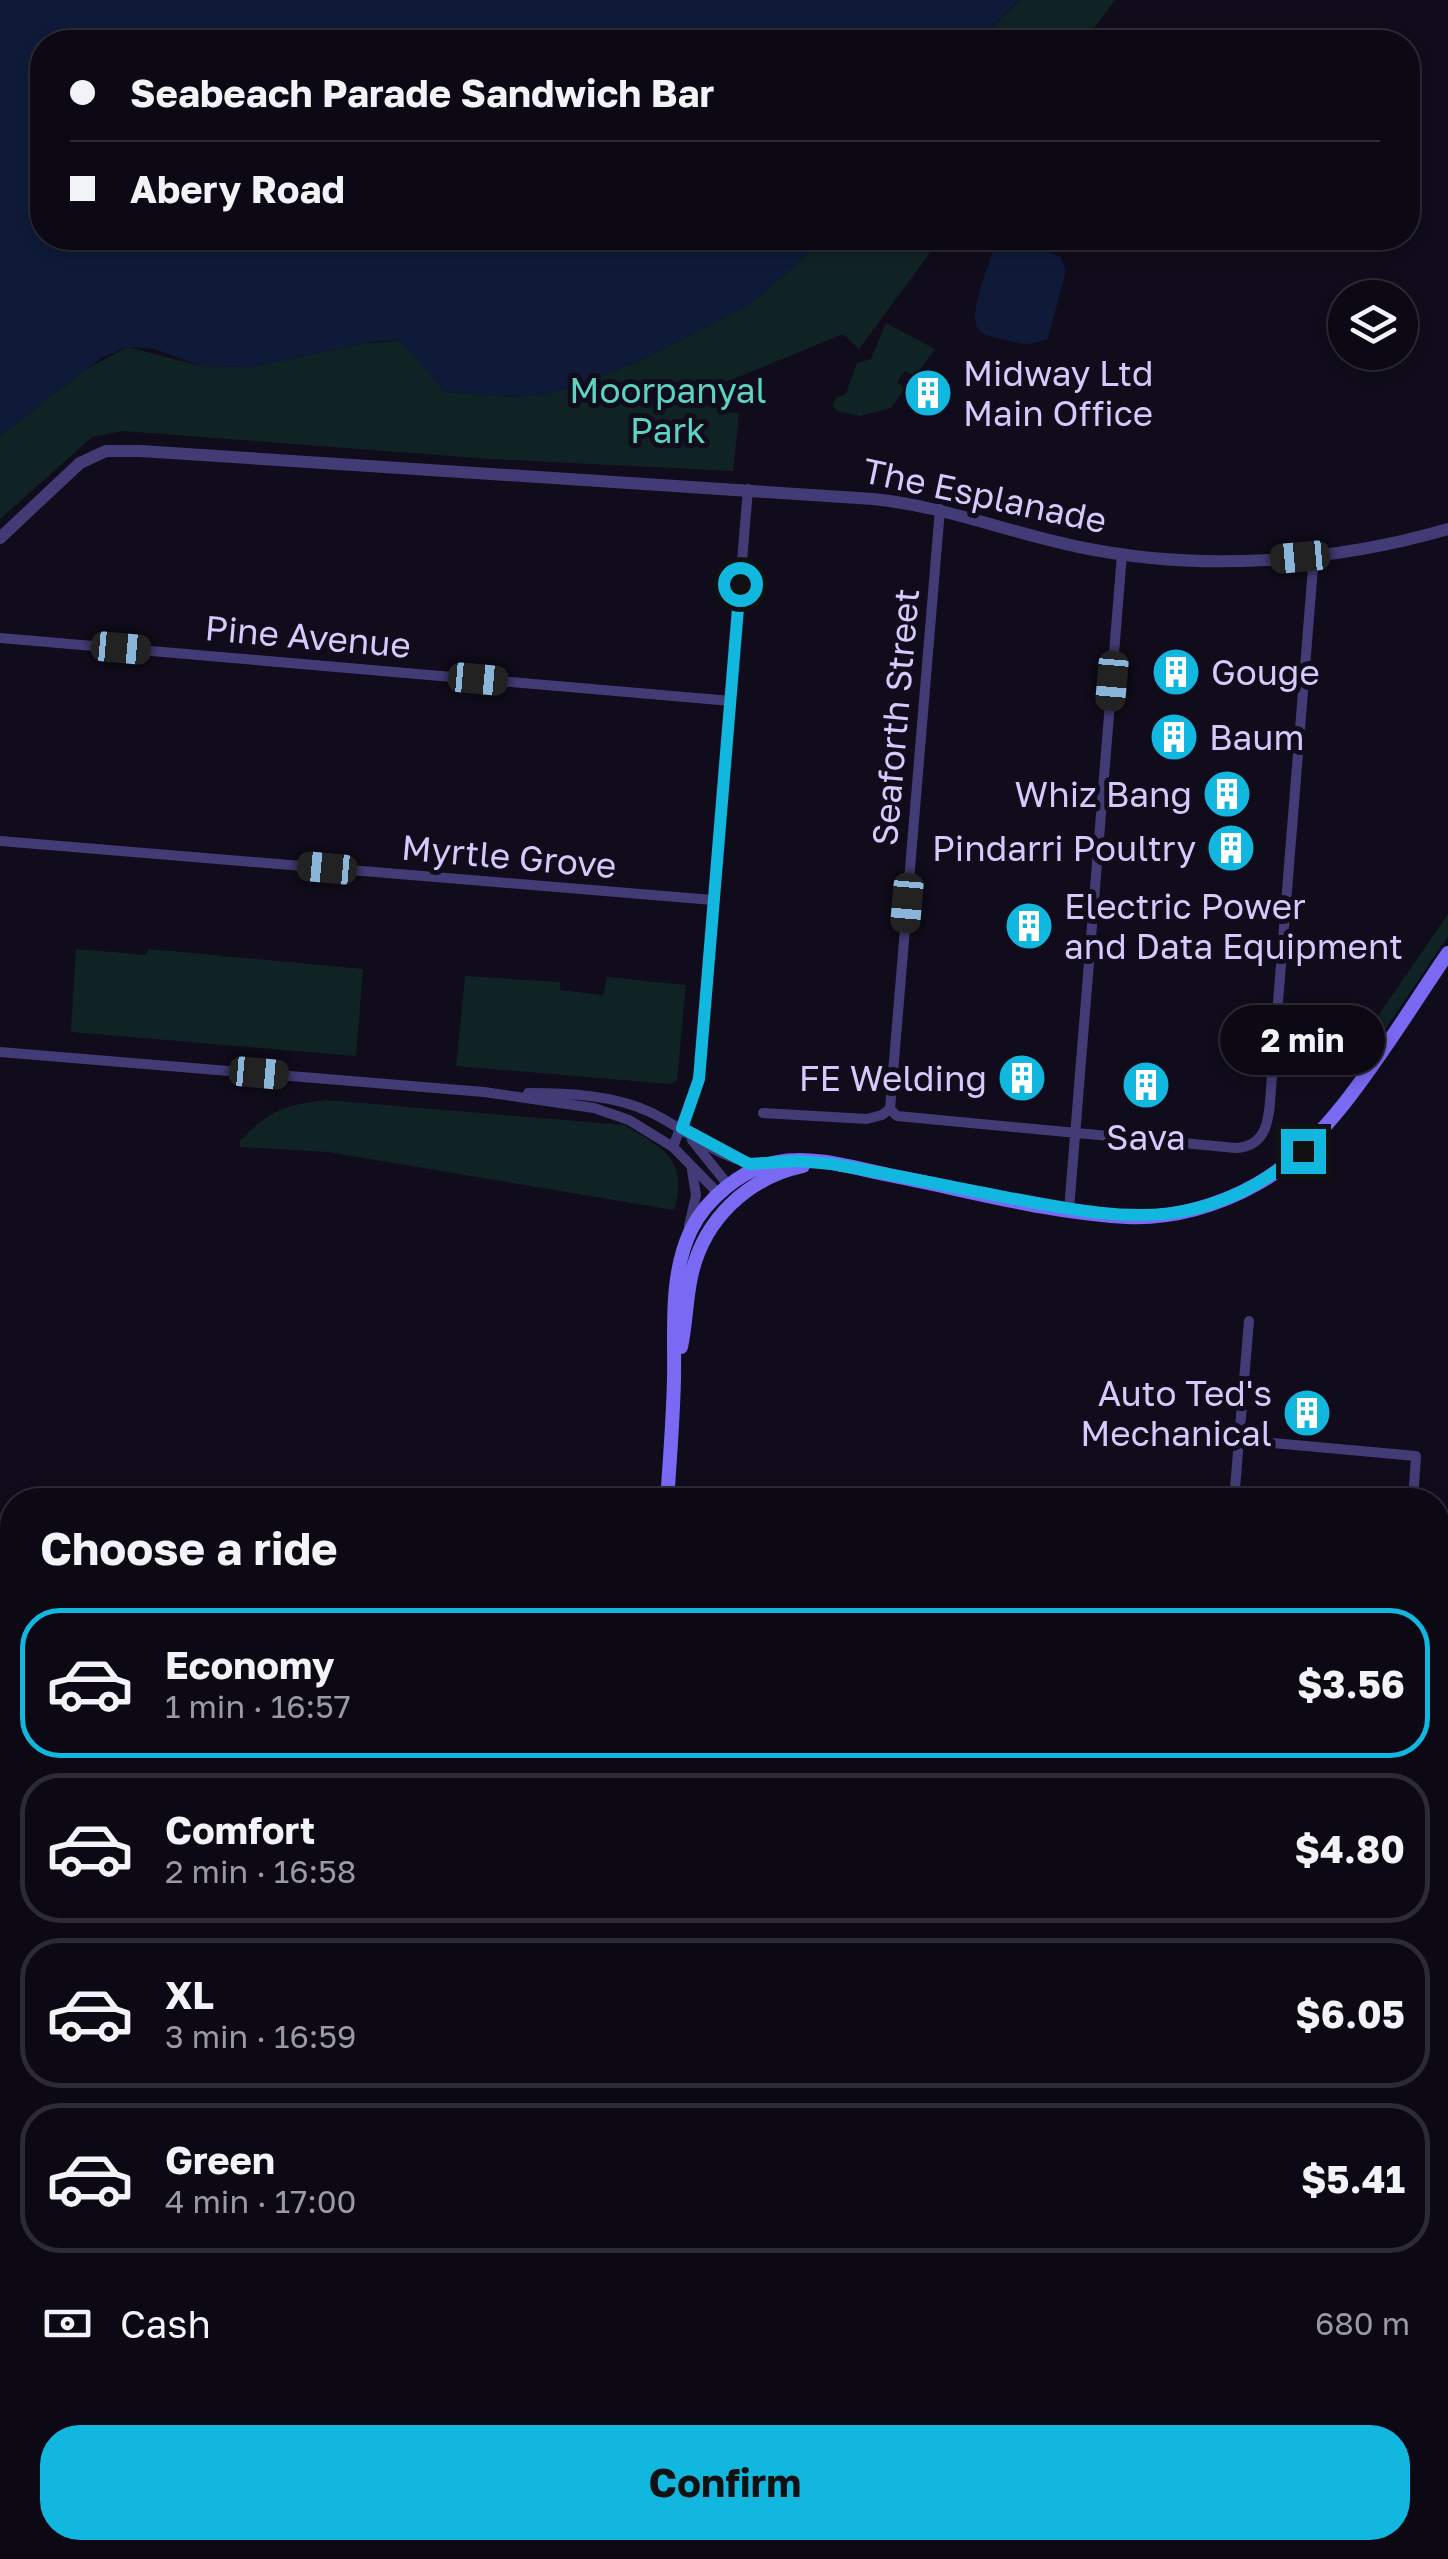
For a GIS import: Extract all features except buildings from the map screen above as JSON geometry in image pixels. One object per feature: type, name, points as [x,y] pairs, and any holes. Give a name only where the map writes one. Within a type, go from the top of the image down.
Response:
[{"type":"main road","points":[[668,1488],[676,1302],[683,1252],[693,1225],[724,1190],[767,1165],[798,1161],[832,1164],[1069,1210],[1130,1217],[1174,1214],[1220,1201],[1275,1173],[1303,1151],[1332,1119],[1448,953]]},
{"type":"main road","points":[[674,1382],[691,1278],[711,1227],[732,1202],[755,1185],[788,1170],[832,1164]]},
{"type":"main road","points":[[724,1190],[732,1202]]},
{"type":"street","name":"The Esplanade","points":[[0,538],[80,462],[106,451],[897,501],[1060,543],[1122,554],[1214,561],[1314,555],[1448,529]]},
{"type":"street","points":[[673,1146],[699,1079],[748,489]]},
{"type":"street","name":"Seaforth Street","points":[[890,1109],[940,509]]},
{"type":"street","points":[[1069,1210],[1122,554]]},
{"type":"street","points":[[763,1113],[866,1119],[890,1109],[897,1116],[1236,1148],[1256,1143],[1264,1134],[1269,1114],[1314,555]]},
{"type":"street","name":"Pine Avenue","points":[[0,638],[731,700]]},
{"type":"street","name":"Myrtle Grove","points":[[0,841],[714,900]]},
{"type":"street","points":[[0,1052],[610,1100],[646,1110],[740,1161],[767,1165]]},
{"type":"street","points":[[484,1092],[605,1110],[673,1146],[724,1190]]},
{"type":"street","points":[[682,1128],[713,1163],[724,1190]]},
{"type":"street","points":[[683,1252],[696,1196],[696,1181],[688,1161]]},
{"type":"street","points":[[1235,1488],[1249,1321]]},
{"type":"street","points":[[1239,1440],[1416,1456],[1414,1488]]},
{"type":"green space","points":[[1020,0],[1115,0],[1093,30],[989,30]]},
{"type":"green space","name":"Moorpanyal Park","points":[[812,250],[932,250],[859,349],[843,334],[726,382],[725,411],[739,414],[733,471],[491,459],[123,431],[92,437],[0,519],[0,436],[88,368],[128,347],[200,366],[252,367],[365,343],[401,341],[445,392],[513,397],[548,394],[583,384],[643,359],[751,304]]},
{"type":"green space","points":[[886,323],[935,349],[915,376],[905,371],[897,382],[905,388],[891,408],[860,416],[837,411],[832,405],[836,398],[846,394],[857,363],[871,359]]},
{"type":"green space","points":[[1448,914],[1448,936],[1378,1040],[1367,1032]]},
{"type":"green space","points":[[76,949],[147,955],[148,949],[363,969],[356,1056],[71,1032]]},
{"type":"green space","points":[[465,976],[560,982],[560,990],[603,995],[607,977],[686,985],[677,1080],[670,1084],[456,1066]]},
{"type":"green space","points":[[327,1100],[624,1125],[661,1149],[675,1167],[678,1193],[674,1210],[328,1152],[240,1147],[240,1141],[269,1116],[288,1107]]},
{"type":"water","points":[[0,0],[1019,0],[989,30],[30,30],[30,250],[812,250],[751,304],[643,359],[549,394],[513,397],[445,392],[400,341],[375,341],[252,367],[200,366],[155,349],[128,347],[101,358],[0,436]]},
{"type":"water","points":[[993,250],[1042,250],[1061,257],[1066,271],[1048,338],[1031,344],[980,331],[975,316]]},
{"type":"place","name":"Midway Ltd Main Office","points":[[928,393]]},
{"type":"place","name":"Gouge","points":[[1176,672]]},
{"type":"place","name":"Baum","points":[[1174,737]]},
{"type":"place","name":"Whiz Bang","points":[[1227,794]]},
{"type":"place","name":"Pindarri Poultry","points":[[1231,848]]},
{"type":"place","name":"Electric Power and Data Equipment","points":[[1029,926]]},
{"type":"place","name":"FE Welding","points":[[1022,1078]]},
{"type":"place","name":"Sava","points":[[1146,1085]]},
{"type":"place","name":"Auto Ted's Mechanical","points":[[1307,1413]]},
{"type":"route","points":[[740,584],[699,1079],[682,1128],[749,1164],[832,1164],[1130,1217],[1174,1214],[1220,1201],[1260,1183],[1303,1151]]}]
